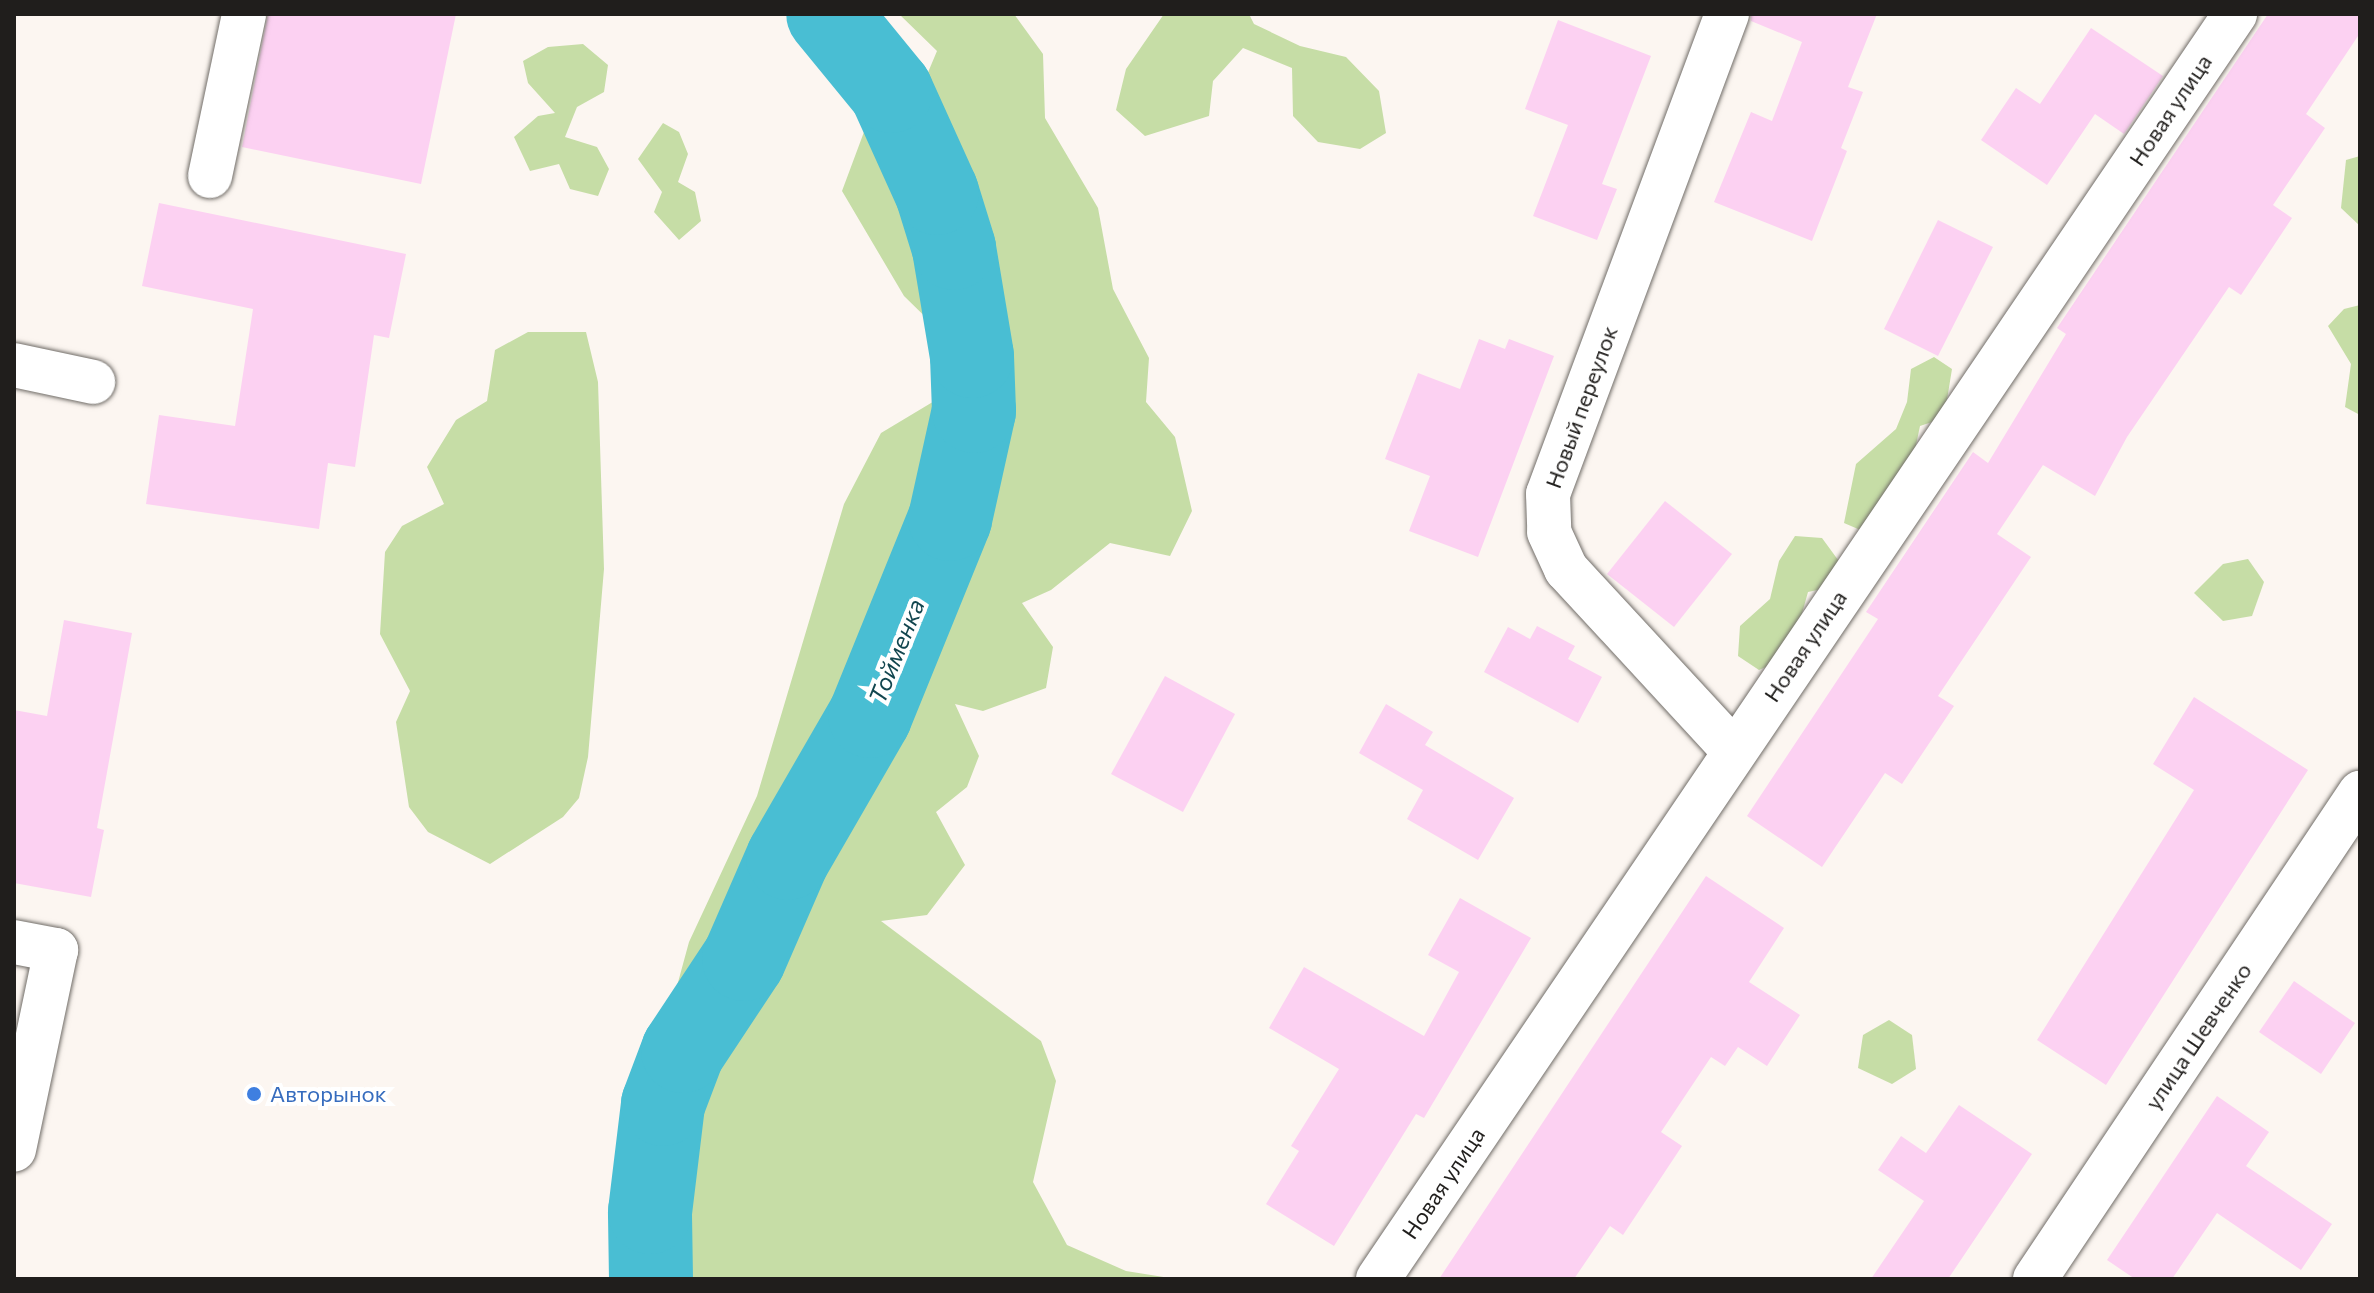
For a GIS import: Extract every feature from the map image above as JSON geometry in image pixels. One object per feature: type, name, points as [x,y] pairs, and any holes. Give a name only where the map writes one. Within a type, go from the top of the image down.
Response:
[{"type":"street","points":[[210,176],[244,14]]},
{"type":"street","name":"Новый переулок","points":[[1727,14],[1548,494],[1549,532],[1566,569],[1734,751]]},
{"type":"street","name":"Новая улица","points":[[1378,1279],[2235,14]]},
{"type":"street","points":[[14,365],[93,382]]},
{"type":"street","name":"улица Шевченко","points":[[2035,1279],[2360,793]]},
{"type":"street","points":[[14,942],[56,950],[14,1150]]},
{"type":"green space","points":[[899,14],[1014,14],[1043,54],[1045,118],[1098,208],[1113,289],[1149,358],[1146,402],[1175,437],[1192,511],[1170,556],[1110,543],[1051,590],[1022,603],[1053,647],[1046,688],[983,711],[955,704],[979,756],[967,787],[936,812],[965,865],[927,915],[881,921],[1041,1041],[1056,1081],[1033,1182],[1067,1245],[1126,1271],[1176,1279],[678,1279],[700,1137],[706,1051],[671,1008],[689,942],[757,796],[844,504],[881,433],[951,391],[959,368],[952,343],[904,296],[842,191],[877,97],[921,89],[937,51]]},
{"type":"green space","points":[[1164,14],[1249,14],[1254,24],[1300,46],[1346,57],[1379,91],[1386,133],[1360,149],[1318,142],[1293,116],[1292,68],[1243,48],[1213,81],[1209,116],[1145,136],[1116,110],[1126,69]]},
{"type":"green space","points":[[583,44],[608,65],[604,92],[577,107],[565,137],[597,147],[609,169],[598,196],[570,189],[559,164],[530,171],[514,137],[538,116],[555,113],[528,83],[523,61],[548,47]]},
{"type":"green space","points":[[663,123],[679,132],[688,154],[678,182],[695,192],[701,221],[679,240],[654,212],[662,192],[638,159]]},
{"type":"green space","points":[[2360,156],[2360,226],[2341,208],[2346,160]]},
{"type":"green space","points":[[2360,305],[2360,415],[2345,407],[2351,364],[2328,326],[2344,309]]},
{"type":"green space","points":[[528,332],[586,332],[598,382],[604,569],[588,757],[579,798],[563,817],[490,864],[428,832],[409,807],[396,722],[410,691],[380,634],[385,552],[402,526],[444,504],[427,467],[456,420],[487,401],[495,350]]},
{"type":"green space","points":[[1934,357],[1952,369],[1944,418],[1920,426],[1912,464],[1865,532],[1844,523],[1856,464],[1896,429],[1907,402],[1911,369]]},
{"type":"green space","points":[[1795,536],[1822,538],[1841,564],[1827,588],[1808,592],[1790,656],[1759,670],[1738,656],[1740,626],[1770,599],[1779,561]]},
{"type":"green space","points":[[2248,559],[2264,582],[2252,616],[2223,621],[2194,593],[2223,564]]},
{"type":"green space","points":[[1889,1020],[1912,1035],[1916,1069],[1892,1084],[1858,1068],[1863,1035]]},
{"type":"building","points":[[268,14],[456,14],[421,184],[242,147]]},
{"type":"building","points":[[1751,14],[1877,14],[1848,87],[1863,92],[1841,148],[1847,151],[1812,241],[1714,202],[1751,112],[1772,121],[1802,42],[1751,21]]},
{"type":"building","points":[[2268,14],[2360,14],[2360,33],[2306,114],[2325,128],[2273,205],[2292,218],[2241,295],[2229,287],[2127,437],[2095,496],[2043,465],[1997,534],[2031,557],[1938,696],[1954,706],[1902,784],[1885,773],[1822,867],[1747,816],[1878,619],[1866,612],[1973,452],[1988,463],[2066,334],[2057,328]]},
{"type":"building","points":[[1558,20],[1651,56],[1602,184],[1617,189],[1597,240],[1533,216],[1568,125],[1525,109]]},
{"type":"building","points":[[2091,28],[2163,76],[2124,134],[2095,114],[2047,185],[1981,140],[2016,88],[2040,104]]},
{"type":"building","points":[[159,203],[406,254],[389,338],[374,335],[355,467],[328,463],[319,529],[146,504],[159,415],[235,426],[253,309],[142,286]]},
{"type":"building","points":[[1938,220],[1993,247],[1938,356],[1884,329]]},
{"type":"building","points":[[1479,339],[1505,349],[1509,339],[1554,356],[1478,557],[1409,531],[1430,476],[1385,459],[1418,373],[1460,389]]},
{"type":"building","points":[[1665,501],[1732,554],[1674,627],[1607,574]]},
{"type":"building","points":[[64,620],[132,633],[97,828],[104,830],[91,897],[14,883],[14,710],[47,716]]},
{"type":"building","points":[[1537,626],[1575,646],[1568,659],[1602,677],[1578,723],[1484,672],[1508,627],[1530,639]]},
{"type":"building","points":[[1165,676],[1235,714],[1183,812],[1111,774]]},
{"type":"building","points":[[2194,697],[2308,770],[2106,1085],[2037,1040],[2194,790],[2153,764]]},
{"type":"building","points":[[1386,704],[1433,732],[1425,745],[1514,798],[1478,860],[1407,819],[1423,790],[1359,753]]},
{"type":"building","points":[[1706,876],[1784,928],[1749,982],[1800,1015],[1767,1066],[1738,1047],[1725,1066],[1711,1057],[1661,1132],[1682,1146],[1623,1235],[1610,1226],[1574,1279],[1439,1279]]},
{"type":"building","points":[[1460,898],[1531,938],[1424,1118],[1416,1114],[1334,1246],[1266,1204],[1299,1151],[1291,1146],[1339,1069],[1269,1028],[1304,967],[1424,1036],[1459,972],[1428,955]]},
{"type":"building","points":[[2294,981],[2355,1023],[2321,1074],[2259,1032]]},
{"type":"building","points":[[2217,1096],[2269,1132],[2246,1166],[2332,1224],[2301,1270],[2217,1213],[2172,1279],[2135,1279],[2107,1260]]},
{"type":"building","points":[[1959,1105],[2032,1154],[1948,1279],[1871,1279],[1924,1201],[1878,1170],[1901,1136],[1926,1153]]},
{"type":"waterway","name":"Тойменка","points":[[651,1279],[650,1212],[663,1104],[683,1051],[744,959],[788,858],[870,716],[950,519],[974,411],[972,356],[954,248],[937,193],[891,91],[828,14]]},
{"type":"place","name":"Авторынок","points":[[254,1094]]}]
